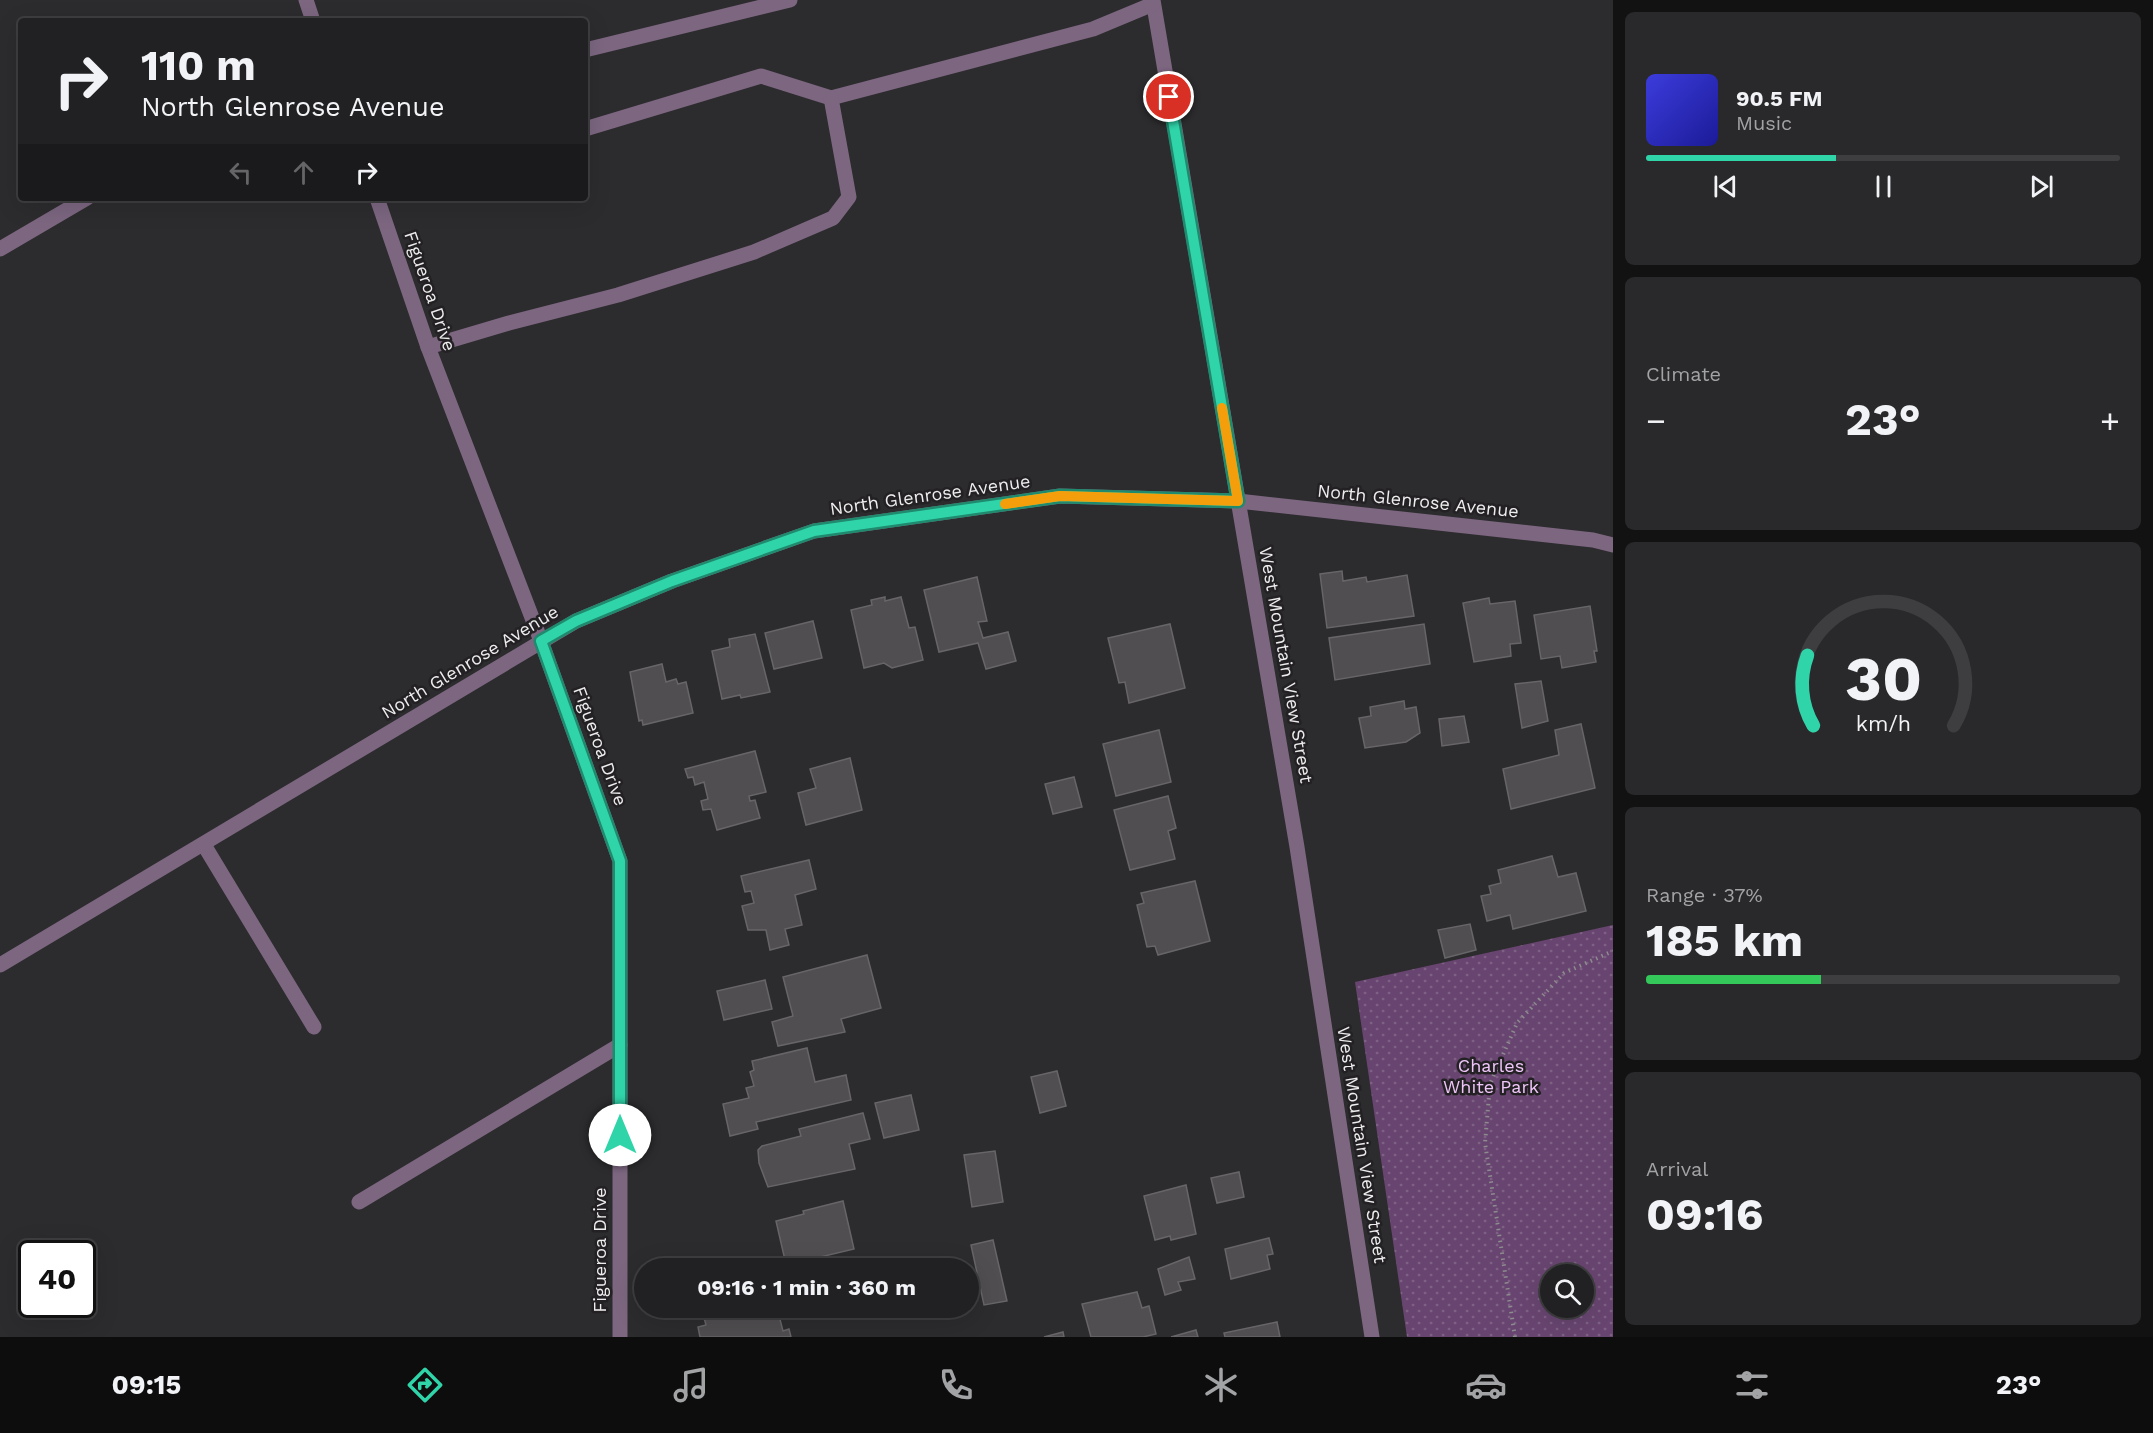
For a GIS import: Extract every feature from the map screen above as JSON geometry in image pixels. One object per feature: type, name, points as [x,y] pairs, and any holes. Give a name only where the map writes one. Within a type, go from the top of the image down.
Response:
[{"type":"street","points":[[306,0],[312,18]]},
{"type":"street","points":[[588,49],[790,0]]},
{"type":"street","points":[[588,128],[761,76],[831,98],[1093,29],[1153,2]]},
{"type":"street","name":"West Mountain View Street","points":[[1153,2],[1297,847],[1372,1337]]},
{"type":"street","points":[[428,347],[509,322],[618,295],[754,252],[833,218],[849,197],[831,98]]},
{"type":"street","points":[[0,249],[82,201]]},
{"type":"street","name":"Figueroa Drive","points":[[378,201],[428,347],[541,641],[620,861],[620,1337]]},
{"type":"street","name":"North Glenrose Avenue","points":[[0,965],[576,621],[672,581],[814,531],[1060,496],[1238,501],[1593,540],[1613,545]]},
{"type":"street","points":[[204,845],[314,1027]]},
{"type":"street","points":[[359,1202],[620,1045]]},
{"type":"path","points":[[1515,1337],[1485,1143],[1490,1084],[1517,1023],[1564,973],[1613,951]]},
{"type":"green space","name":"Charles White Park","points":[[1613,925],[1613,1337],[1407,1337],[1355,982]]},
{"type":"building","points":[[1342,571],[1343,581],[1366,577],[1367,582],[1407,575],[1414,616],[1327,628],[1320,574]]},
{"type":"building","points":[[977,577],[987,621],[978,622],[983,638],[1008,632],[1016,661],[986,669],[978,643],[939,652],[924,590]]},
{"type":"building","points":[[885,597],[885,601],[901,597],[909,628],[915,627],[923,660],[892,668],[884,663],[864,668],[851,610],[872,605],[871,600]]},
{"type":"building","points":[[1489,598],[1490,604],[1515,601],[1521,643],[1510,644],[1511,656],[1474,662],[1463,603]]},
{"type":"building","points":[[1590,606],[1597,651],[1594,651],[1596,662],[1562,668],[1560,656],[1541,659],[1534,615]]},
{"type":"building","points":[[813,621],[822,658],[774,669],[765,633]]},
{"type":"building","points":[[1170,624],[1185,688],[1129,703],[1125,682],[1119,683],[1108,638]]},
{"type":"building","points":[[1424,624],[1430,664],[1335,680],[1329,638]]},
{"type":"building","points":[[755,634],[770,692],[722,699],[712,651],[730,647],[729,639]]},
{"type":"building","points":[[662,664],[666,682],[676,679],[678,684],[686,682],[693,713],[643,725],[642,720],[639,721],[630,672]]},
{"type":"building","points":[[1541,681],[1548,721],[1522,728],[1515,684]]},
{"type":"building","points":[[1404,701],[1405,709],[1416,707],[1420,733],[1406,742],[1365,748],[1359,718],[1371,716],[1370,707]]},
{"type":"building","points":[[1464,716],[1469,742],[1442,746],[1439,719]]},
{"type":"building","points":[[1581,724],[1595,788],[1511,809],[1503,769],[1559,755],[1555,730]]},
{"type":"building","points":[[1159,730],[1171,782],[1116,796],[1103,744]]},
{"type":"building","points":[[755,751],[766,792],[749,796],[750,801],[755,800],[760,818],[717,830],[711,809],[703,810],[701,801],[708,799],[704,782],[695,785],[693,777],[688,778],[685,769]]},
{"type":"building","points":[[850,758],[862,810],[806,825],[798,793],[816,788],[810,769]]},
{"type":"building","points":[[1074,777],[1082,807],[1053,814],[1045,784]]},
{"type":"building","points":[[1168,796],[1176,828],[1168,831],[1175,859],[1130,870],[1114,810]]},
{"type":"building","points":[[1552,856],[1558,877],[1576,873],[1586,911],[1513,929],[1510,915],[1487,921],[1481,896],[1491,894],[1489,886],[1501,883],[1498,870]]},
{"type":"building","points":[[809,860],[816,889],[795,895],[802,925],[785,929],[789,945],[770,950],[766,930],[748,930],[742,906],[754,903],[751,891],[745,892],[741,876]]},
{"type":"building","points":[[1195,881],[1210,941],[1158,955],[1155,946],[1147,947],[1137,905],[1144,903],[1141,893]]},
{"type":"building","points":[[1470,924],[1476,950],[1445,958],[1438,930]]},
{"type":"building","points":[[867,955],[881,1008],[841,1019],[845,1032],[778,1046],[772,1022],[793,1016],[783,977]]},
{"type":"building","points":[[765,980],[772,1009],[724,1020],[717,991]]},
{"type":"building","points":[[807,1048],[815,1082],[846,1075],[851,1100],[756,1122],[758,1129],[730,1136],[723,1104],[749,1098],[746,1088],[754,1086],[750,1072],[754,1070],[752,1061]]},
{"type":"building","points":[[1057,1071],[1066,1106],[1040,1113],[1031,1077]]},
{"type":"building","points":[[911,1095],[919,1130],[884,1138],[875,1103]]},
{"type":"building","points":[[863,1113],[870,1139],[849,1144],[855,1169],[768,1187],[759,1163],[758,1150],[762,1146],[801,1136],[799,1129]]},
{"type":"building","points":[[995,1151],[1003,1202],[972,1207],[964,1155]]},
{"type":"building","points":[[1239,1172],[1244,1197],[1217,1203],[1211,1178]]},
{"type":"building","points":[[1186,1185],[1196,1234],[1171,1240],[1170,1236],[1155,1240],[1144,1196]]},
{"type":"building","points":[[843,1201],[854,1249],[816,1258],[784,1258],[776,1221],[804,1214],[803,1211]]},
{"type":"building","points":[[1269,1238],[1273,1254],[1267,1255],[1270,1269],[1231,1279],[1225,1249]]},
{"type":"building","points":[[993,1240],[1007,1301],[984,1305],[979,1282],[979,1258],[974,1258],[971,1245]]},
{"type":"building","points":[[1189,1257],[1195,1279],[1178,1282],[1181,1290],[1165,1295],[1158,1269]]},
{"type":"building","points":[[1137,1292],[1142,1308],[1149,1306],[1156,1334],[1143,1337],[1091,1337],[1082,1304]]},
{"type":"building","points":[[704,1318],[780,1318],[783,1331],[789,1329],[791,1337],[700,1337],[698,1327],[706,1325]]},
{"type":"building","points":[[1277,1322],[1280,1337],[1225,1337],[1224,1333]]},
{"type":"building","points":[[1196,1330],[1198,1337],[1171,1337]]},
{"type":"building","points":[[1063,1332],[1064,1337],[1044,1337]]},
{"type":"slow traffic","points":[[1005,504],[1060,496],[1238,501],[1222,408]]},
{"type":"route","points":[[620,1135],[620,861],[541,641],[576,621],[672,581],[814,531],[1060,496],[1238,501],[1169,97]]}]
